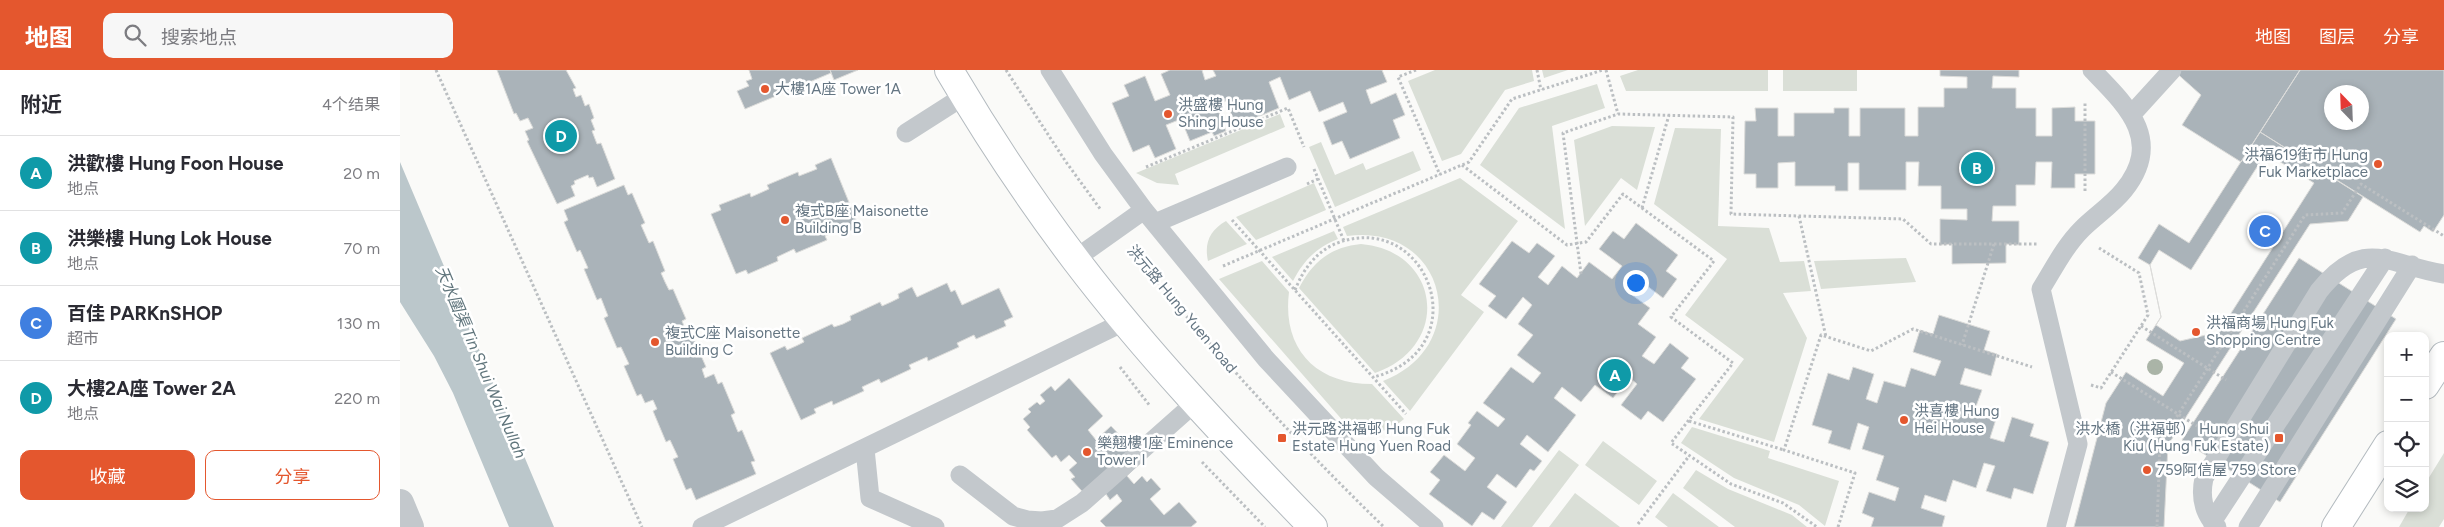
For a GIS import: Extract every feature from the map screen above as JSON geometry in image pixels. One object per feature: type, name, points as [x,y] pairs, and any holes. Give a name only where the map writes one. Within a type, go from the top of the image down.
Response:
[{"type":"street","points":[[949,70],[1024,189],[1075,259],[1196,402],[1314,527]]},
{"type":"street","points":[[2336,527],[2384,451]]},
{"type":"street","points":[[400,503],[410,527]]},
{"type":"lane","points":[[1050,70],[1103,154],[1197,277],[1266,359],[1376,476],[1434,527]]},
{"type":"lane","points":[[2056,527],[2078,444],[2041,289],[2069,244],[2124,190],[2134,174],[2140,159],[2141,144],[2138,128],[2132,114],[2092,70]]},
{"type":"lane","points":[[2132,114],[2172,70]]},
{"type":"lane","points":[[906,133],[964,96]]},
{"type":"lane","points":[[1075,259],[1115,230],[1287,167]]},
{"type":"lane","points":[[2385,258],[2215,525],[2205,509],[2201,493],[2204,478],[2319,291],[2333,274],[2348,264],[2368,258],[2385,258],[2444,274]]},
{"type":"lane","points":[[2248,527],[2412,265]]},
{"type":"lane","points":[[702,527],[1126,321]]},
{"type":"lane","points":[[960,475],[1013,516],[1027,520],[1042,521],[1057,518],[1082,503],[1196,402]]},
{"type":"lane","points":[[865,449],[870,498],[935,527]]},
{"type":"path","points":[[436,70],[642,527]]},
{"type":"path","name":"洪元路 Hung Yuen Road","points":[[1006,70],[1066,162],[1115,230],[1185,317],[1289,431],[1384,527]]},
{"type":"path","points":[[1416,70],[1398,78],[1440,175]]},
{"type":"path","points":[[1537,70],[1541,90]]},
{"type":"path","points":[[1197,277],[1468,162],[1512,100],[1604,70],[1618,114]]},
{"type":"path","points":[[2085,101],[2085,200]]},
{"type":"path","points":[[1581,274],[1563,133],[1618,114],[1733,117],[1731,214],[1903,219],[1931,244],[1994,244],[1962,345]]},
{"type":"path","points":[[1642,208],[1669,115]]},
{"type":"path","points":[[1462,165],[1567,244],[1586,242],[1623,194],[1714,261],[1671,317],[1733,363],[1671,443],[1731,484],[1783,503],[1817,527]]},
{"type":"path","points":[[1300,187],[1318,180]]},
{"type":"path","points":[[2157,527],[2160,443],[2305,216],[2342,213],[2361,184],[2444,236]]},
{"type":"path","points":[[1238,213],[1229,217],[1406,414]]},
{"type":"path","points":[[1799,216],[1826,336]]},
{"type":"path","points":[[1295,290],[1301,276],[1322,252],[1351,240],[1367,238],[1397,246],[1421,268],[1433,297],[1431,328],[1415,356],[1403,366],[1374,378]]},
{"type":"path","points":[[2141,326],[2226,380]]},
{"type":"path","points":[[1784,450],[1821,335],[1871,351],[1913,329]]},
{"type":"path","points":[[1115,360],[1150,406]]},
{"type":"path","points":[[2111,372],[2197,426]]},
{"type":"path","points":[[1688,420],[1855,473],[1838,527]]},
{"type":"path","points":[[1638,524],[1689,456]]},
{"type":"path","points":[[1202,462],[1265,527]]},
{"type":"shaded area","points":[[1435,70],[1532,70],[1534,81],[1505,90],[1461,154],[1442,161],[1408,81]]},
{"type":"shaded area","points":[[1542,70],[1568,70],[1544,78]]},
{"type":"shaded area","points":[[1638,70],[1768,70],[1768,91],[1626,91],[1620,76]]},
{"type":"shaded area","points":[[1783,70],[1857,70],[1857,91],[1783,91]]},
{"type":"shaded area","points":[[1597,84],[1605,108],[1552,126],[1565,229],[1480,165],[1519,108]]},
{"type":"shaded area","points":[[1280,114],[1285,127],[1175,174],[1179,185],[1157,183],[1136,173]]},
{"type":"shaded area","points":[[1612,126],[1655,127],[1637,190],[1621,178],[1585,226],[1574,140]]},
{"type":"shaded area","points":[[1675,128],[1721,129],[1718,226],[1769,228],[1780,262],[1804,261],[1811,291],[1783,293],[1807,338],[1774,442],[1699,419],[1744,359],[1685,315],[1727,259],[1654,204]]},
{"type":"shaded area","points":[[1321,142],[1335,175],[1363,163],[1366,170],[1413,151],[1421,170],[1335,207],[1309,147]]},
{"type":"shaded area","points":[[1460,178],[1518,221],[1461,295],[1484,312],[1410,411],[1383,381],[1412,364],[1430,341],[1438,316],[1437,290],[1426,266],[1407,248],[1380,237],[1347,236],[1343,227]]},
{"type":"shaded area","points":[[1314,183],[1326,210],[1256,240],[1236,217]]},
{"type":"shaded area","points":[[1226,221],[1247,244],[1208,261],[1207,248],[1212,233]]},
{"type":"shaded area","points":[[1334,231],[1338,239],[1323,246],[1311,256],[1293,281],[1272,257]]},
{"type":"shaded area","points":[[1361,244],[1388,250],[1408,263],[1421,281],[1427,301],[1426,322],[1417,342],[1400,360],[1375,373],[1299,288],[1310,270],[1324,257],[1341,248]]},
{"type":"shaded area","points":[[1906,258],[1916,282],[1821,289],[1814,261]]},
{"type":"shaded area","points":[[1262,261],[1289,292],[1288,312],[1291,330],[1297,346],[1306,359],[1319,370],[1334,378],[1372,384],[1404,419],[1390,429],[1375,432],[1360,430],[1344,422],[1219,279]]},
{"type":"shaded area","points":[[1692,427],[1770,451],[1768,458],[1839,481],[1825,526],[1799,505],[1734,478],[1681,443]]},
{"type":"shaded area","points":[[1603,441],[1657,481],[1639,505],[1585,465]]},
{"type":"shaded area","points":[[1559,450],[1579,465],[1532,527],[1501,527]]},
{"type":"shaded area","points":[[2444,453],[2444,519],[2439,527],[2399,527],[2408,512],[2429,512],[2429,477]]},
{"type":"shaded area","points":[[1696,470],[1728,489],[1792,515],[1807,527],[1735,527],[1683,488]]},
{"type":"shaded area","points":[[1575,493],[1620,527],[1549,527]]},
{"type":"shaded area","points":[[1673,493],[1719,527],[1668,527],[1655,517]]},
{"type":"water","name":"天水圍渠 Tin Shui Wai Nullah","points":[[400,162],[554,527],[509,527],[453,393],[434,356],[400,302]]},
{"type":"building","points":[[497,70],[566,70],[576,88],[573,89],[576,97],[581,95],[585,106],[589,104],[594,118],[591,120],[595,130],[592,131],[597,144],[601,143],[615,179],[597,187],[593,177],[589,178],[588,175],[574,181],[575,184],[571,186],[575,196],[557,204],[527,141],[529,140],[525,131],[533,128],[528,118],[520,121],[516,113],[514,114]]},
{"type":"building","name":"大樓1A座 Tower 1A","points":[[749,70],[830,70],[831,73],[745,109],[737,91],[749,86],[746,81],[752,79]]},
{"type":"building","points":[[830,70],[858,70],[834,80]]},
{"type":"building","name":"洪盛樓 Hung Shing House","points":[[1170,70],[1202,70],[1205,80],[1216,76],[1213,70],[1382,70],[1387,82],[1366,90],[1371,104],[1396,93],[1405,115],[1393,120],[1400,138],[1350,159],[1342,141],[1332,145],[1323,122],[1347,112],[1343,102],[1319,112],[1310,91],[1289,100],[1280,77],[1269,82],[1279,108],[1236,126],[1226,101],[1216,105],[1226,131],[1214,136],[1212,132],[1190,141],[1181,119],[1166,125],[1176,149],[1155,158],[1149,145],[1133,152],[1112,103],[1129,96],[1124,85],[1145,76],[1155,101],[1170,95],[1161,74]]},
{"type":"building","points":[[1940,70],[2019,70],[2019,77],[1993,76],[1992,88],[2016,88],[2016,108],[2036,108],[2036,136],[2052,136],[2052,108],[2075,107],[2075,121],[2095,121],[2095,174],[2075,174],[2075,188],[2051,188],[2052,162],[2036,162],[2035,185],[2016,185],[2016,206],[1993,206],[1992,221],[2019,221],[2019,245],[2006,244],[2006,263],[1952,264],[1952,244],[1940,245],[1940,219],[1967,220],[1967,209],[1941,209],[1941,186],[1918,186],[1919,162],[1906,162],[1906,190],[1859,190],[1859,163],[1848,163],[1848,191],[1835,191],[1835,186],[1795,186],[1795,162],[1778,163],[1778,188],[1756,188],[1756,174],[1744,174],[1745,121],[1756,121],[1755,108],[1778,108],[1778,136],[1794,136],[1794,113],[1834,113],[1834,108],[1849,108],[1849,136],[1860,136],[1860,108],[1905,108],[1905,136],[1918,136],[1918,107],[1944,107],[1944,88],[1967,88],[1967,77],[1940,76]]},
{"type":"building","points":[[2173,70],[2300,70],[2241,162],[2182,125],[2201,95]]},
{"type":"building","name":"洪福619街市 Hung Fuk Marketplace","points":[[2300,70],[2444,70],[2444,215],[2433,232],[2424,226],[2420,232],[2260,132]]},
{"type":"building","name":"洪福商場 Hung Fuk Shopping Centre","points":[[2260,132],[2363,197],[2348,221],[2310,224],[2168,445],[2164,527],[2074,527],[2106,403],[2126,372],[2163,396],[2184,363],[2146,340],[2161,317],[2150,265],[2138,258],[2159,224],[2189,243]]},
{"type":"building","points":[[2266,153],[2314,183],[2219,332],[2180,341],[2156,325],[2161,317],[2150,265],[2159,250],[2191,270]]},
{"type":"building","name":"複式B座 Maisonette Building B","points":[[831,158],[859,227],[844,233],[843,229],[825,236],[827,240],[796,253],[794,249],[777,257],[778,261],[748,274],[746,270],[736,274],[711,214],[721,210],[719,205],[750,193],[751,197],[769,189],[767,185],[798,172],[799,176],[817,169],[815,165]]},
{"type":"building","name":"複式C座 Maisonette Building C","points":[[624,185],[628,195],[632,193],[645,223],[641,225],[649,243],[653,241],[665,271],[661,273],[669,290],[673,289],[686,319],[682,321],[689,338],[693,337],[706,367],[702,369],[705,378],[714,374],[718,384],[722,382],[735,413],[731,415],[738,432],[742,430],[755,461],[751,462],[756,474],[696,500],[691,488],[686,490],[673,459],[678,457],[670,440],[666,442],[653,411],[657,409],[653,400],[645,403],[641,394],[637,396],[624,366],[629,364],[621,347],[617,348],[604,318],[608,316],[601,298],[597,300],[584,269],[588,268],[580,250],[577,252],[564,222],[568,220],[564,210]]},
{"type":"building","points":[[1636,223],[1678,255],[1666,271],[1677,279],[1663,298],[1642,282],[1632,295],[1650,308],[1638,324],[1656,337],[1642,356],[1654,364],[1670,343],[1689,358],[1681,368],[1696,379],[1663,422],[1648,411],[1641,420],[1621,405],[1637,384],[1629,377],[1613,398],[1595,385],[1581,402],[1562,387],[1554,398],[1576,415],[1548,452],[1527,435],[1520,444],[1542,461],[1534,471],[1530,469],[1516,488],[1497,474],[1487,487],[1507,502],[1494,520],[1482,512],[1472,526],[1429,494],[1440,480],[1430,472],[1444,455],[1465,471],[1475,458],[1457,444],[1471,425],[1468,423],[1477,411],[1498,427],[1505,419],[1483,403],[1511,367],[1533,383],[1541,373],[1517,355],[1533,335],[1518,324],[1532,305],[1523,297],[1506,319],[1488,306],[1496,296],[1479,284],[1512,241],[1529,253],[1537,243],[1555,256],[1538,277],[1548,285],[1562,266],[1577,278],[1589,262],[1612,279],[1622,266],[1599,249],[1613,231],[1624,239]]},
{"type":"building","points":[[2299,258],[2396,319],[2388,332],[2384,332],[2384,338],[2280,502],[2182,440]]},
{"type":"building","name":"複式C座 Maisonette Building C","points":[[947,283],[951,292],[955,290],[962,305],[999,288],[1013,317],[1004,321],[1006,326],[976,339],[974,335],[957,343],[959,347],[928,361],[927,357],[909,365],[911,369],[881,383],[879,379],[862,387],[864,391],[833,405],[832,401],[814,409],[816,413],[801,420],[770,353],[785,346],[787,350],[796,346],[804,342],[802,338],[832,324],[834,327],[843,324],[851,320],[850,316],[880,302],[882,306],[891,302],[899,298],[898,294],[912,287],[917,297]]},
{"type":"building","name":"洪喜樓 Hung Hei House","points":[[1939,315],[1990,331],[1984,350],[1997,354],[1991,376],[1965,368],[1960,384],[1982,390],[1975,409],[1997,416],[1990,438],[2004,442],[2012,417],[2034,424],[2030,436],[2049,442],[2033,494],[2014,488],[2011,499],[1986,491],[1995,466],[1984,463],[1976,488],[1953,480],[1946,502],[1925,495],[1921,508],[1945,516],[1942,527],[1871,527],[1874,518],[1862,513],[1869,492],[1895,501],[1899,488],[1876,480],[1884,456],[1862,449],[1869,427],[1858,423],[1850,450],[1828,443],[1832,431],[1812,425],[1828,373],[1849,380],[1853,367],[1874,374],[1866,399],[1877,403],[1884,381],[1905,387],[1911,368],[1935,376],[1941,361],[1913,352],[1920,330],[1933,334]]},
{"type":"building","name":"樂翹樓1座 Eminence Tower I","points":[[1069,378],[1103,416],[1088,430],[1096,440],[1111,426],[1129,445],[1125,449],[1134,459],[1135,468],[1127,476],[1134,484],[1142,476],[1147,482],[1151,478],[1161,489],[1150,499],[1164,515],[1179,502],[1197,522],[1191,527],[1106,527],[1100,521],[1122,501],[1117,494],[1110,500],[1106,494],[1089,499],[1071,479],[1075,477],[1069,470],[1077,463],[1069,455],[1061,462],[1056,455],[1052,458],[1027,430],[1030,427],[1023,419],[1031,412],[1028,409],[1037,402],[1040,405],[1045,401],[1040,395],[1051,386],[1055,391]]},
{"type":"place","name":"大樓1A座 Tower 1A","points":[[765,89]]},
{"type":"place","name":"洪盛樓 Hung Shing House","points":[[1168,114]]},
{"type":"place","name":"大樓2A座 Tower 2A","points":[[561,136]]},
{"type":"place","name":"洪福619街市 Hung Fuk Marketplace","points":[[2378,164]]},
{"type":"place","name":"洪樂樓 Hung Lok House","points":[[1977,168]]},
{"type":"place","name":"複式B座 Maisonette Building B","points":[[785,220]]},
{"type":"place","name":"百佳 PARKnSHOP","points":[[2265,231]]},
{"type":"place","name":"洪福商場 Hung Fuk Shopping Centre","points":[[2196,332]]},
{"type":"place","name":"複式C座 Maisonette Building C","points":[[655,342]]},
{"type":"place","name":"洪歡樓 Hung Foon House","points":[[1615,375]]},
{"type":"place","name":"洪喜樓 Hung Hei House","points":[[1904,420]]},
{"type":"place","name":"洪元路洪福邨 Hung Fuk Estate Hung Yuen Road","points":[[1282,438]]},
{"type":"place","name":"洪水橋（洪福邨） Hung Shui Kiu (Hung Fuk Estate)","points":[[2279,438]]},
{"type":"place","name":"樂翹樓1座 Eminence Tower I","points":[[1087,452]]},
{"type":"place","name":"759阿信屋 759 Store","points":[[2147,470]]}]
